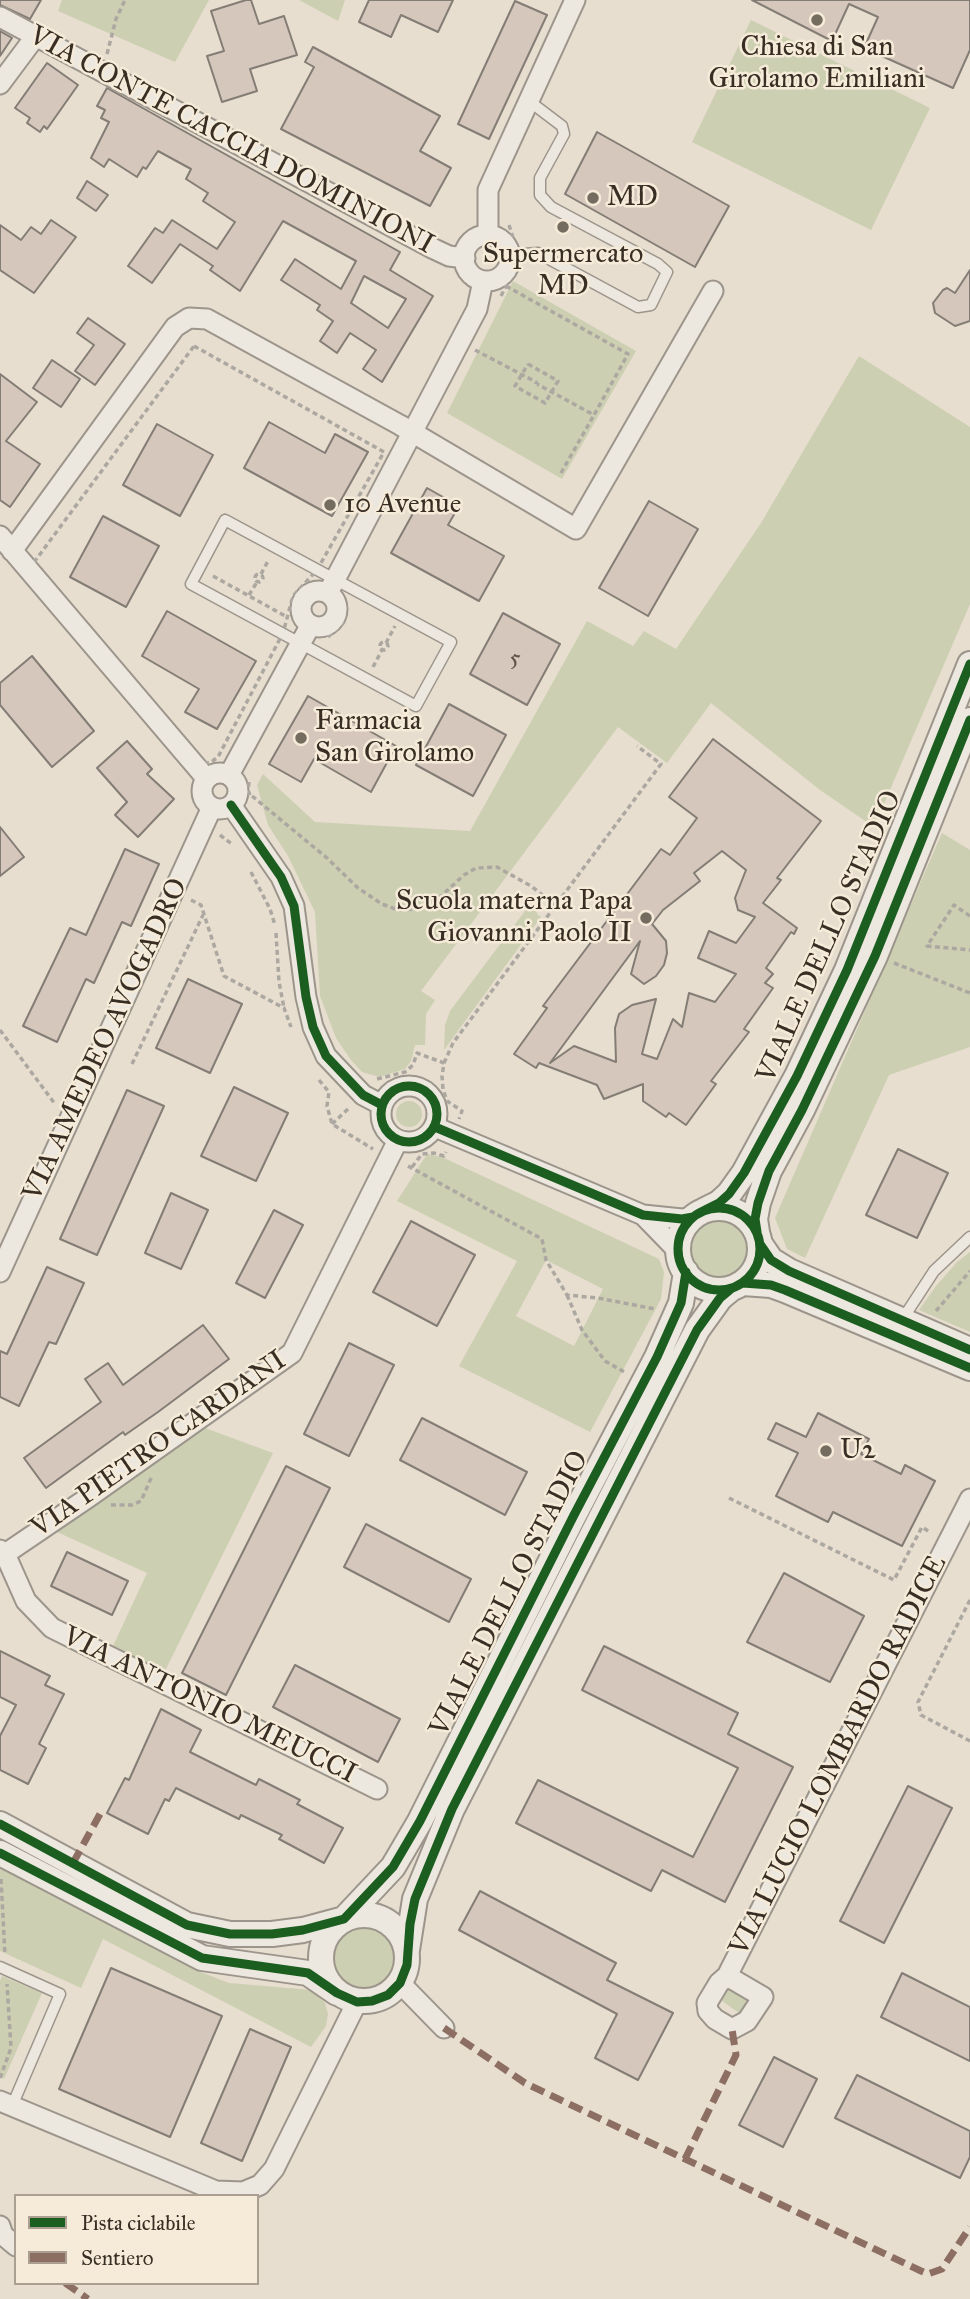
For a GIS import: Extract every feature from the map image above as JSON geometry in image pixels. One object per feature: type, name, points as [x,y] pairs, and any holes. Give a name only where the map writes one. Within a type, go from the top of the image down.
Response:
[{"type":"street","points":[[488,235],[488,190],[575,0]]},
{"type":"street","name":"VIA CONTE CACCIA DOMINIONI","points":[[0,17],[433,249],[449,256],[465,258]]},
{"type":"street","points":[[0,84],[35,37]]},
{"type":"street","points":[[488,235],[502,241],[514,255],[503,274],[494,280],[483,281],[470,272],[465,258],[467,248],[474,240],[488,235]]},
{"type":"street","points":[[229,775],[312,636],[335,618],[337,612],[331,586],[477,309],[483,281]]},
{"type":"street","points":[[206,778],[6,543],[175,327],[190,318],[207,319],[576,529],[713,291]]},
{"type":"street","name":"VIALE DELLO STADIO","points":[[344,1919],[393,1867],[420,1822],[644,1382],[681,1303],[682,1262],[679,1238],[685,1226],[699,1213],[729,1194],[744,1173],[797,1076],[847,970],[970,663]]},
{"type":"street","name":"VIALE DELLO STADIO","points":[[407,1950],[415,1899],[452,1809],[697,1330],[720,1298],[754,1272],[759,1259],[755,1219],[769,1171],[802,1110],[875,956],[970,720]]},
{"type":"street","points":[[221,806],[238,794],[238,786],[229,775],[215,773],[203,782],[204,800],[221,806],[281,877],[294,906],[306,997],[313,1027],[326,1056],[363,1095],[382,1105]]},
{"type":"street","name":"VIA AMEDEO AVOGADRO","points":[[0,1272],[68,1120],[221,806]]},
{"type":"street","points":[[443,1131],[434,1100],[421,1088],[411,1085],[393,1090],[382,1105],[382,1122],[394,1148],[443,1131],[643,1215],[682,1219],[720,1208],[735,1211],[748,1219],[771,1260],[789,1272],[939,1345],[970,1351]]},
{"type":"street","name":"VIA PIETRO CARDANI","points":[[2,1552],[89,1497],[292,1353],[394,1148]]},
{"type":"street","points":[[643,1215],[671,1241],[682,1262],[701,1286],[721,1290],[737,1285],[771,1285],[915,1332],[970,1368]]},
{"type":"street","name":"VIA LUCIO LOMBARDO RADICE","points":[[727,1976],[970,1499]]},
{"type":"street","name":"VIA ANTONIO MEUCCI","points":[[2,1552],[26,1601],[52,1629],[377,1789]]},
{"type":"street","points":[[1,1838],[187,1925],[230,1934],[272,1934],[303,1930],[360,1914],[373,1915],[387,1921],[402,1938],[407,1950],[407,1965],[400,1983],[388,1995],[347,2006]]},
{"type":"street","points":[[1,1838],[202,1958],[308,1973],[347,2006]]},
{"type":"street","points":[[344,1919],[331,1928],[322,1945],[320,1958],[322,1971],[329,1985],[347,2006]]},
{"type":"street","points":[[400,1983],[444,2028]]},
{"type":"street","points":[[6,2104],[216,2191],[243,2192],[260,2185],[274,2169],[347,2006]]},
{"type":"street","points":[[0,2227],[3,2235],[14,2244]]},
{"type":"lane","points":[[514,255],[537,253],[638,307],[651,305],[667,272],[658,264],[551,207],[540,195],[540,178],[564,134],[562,126],[528,100]]},
{"type":"lane","points":[[225,520],[331,586],[451,642],[416,706],[312,636],[191,584],[225,520]]},
{"type":"lane","points":[[915,1332],[934,1270],[970,1237]]},
{"type":"lane","points":[[0,1967],[60,1994],[6,2104]]},
{"type":"path","points":[[101,73],[116,19],[125,0]]},
{"type":"path","points":[[501,297],[516,268],[507,214]]},
{"type":"path","points":[[506,286],[628,354],[561,473]]},
{"type":"path","points":[[473,349],[594,415]]},
{"type":"path","points":[[528,364],[558,381],[545,403],[515,386],[522,375],[528,364]]},
{"type":"path","points":[[530,394],[542,373]]},
{"type":"path","points":[[259,554],[278,564]]},
{"type":"path","points":[[212,575],[287,617]]},
{"type":"path","points":[[394,628],[404,634]]},
{"type":"path","points":[[312,636],[337,645]]},
{"type":"path","points":[[374,665],[384,671]]},
{"type":"path","points":[[412,1168],[422,1154],[444,1156],[443,1131],[462,1111],[447,1101],[442,1076],[444,1063],[453,1043],[661,764],[637,746]]},
{"type":"path","points":[[250,794],[327,858],[358,888],[382,904],[398,910],[418,909],[439,898],[464,875],[476,868],[497,867],[531,886],[555,905]]},
{"type":"path","points":[[216,835],[228,839],[234,847]]},
{"type":"path","points":[[247,865],[271,909],[276,929],[279,982],[284,1007],[294,1034]]},
{"type":"path","points":[[187,899],[201,905],[224,976],[284,1007]]},
{"type":"path","points":[[970,916],[954,905],[927,946],[970,950]]},
{"type":"path","points":[[132,1063],[204,913]]},
{"type":"path","points":[[875,956],[970,993]]},
{"type":"path","points":[[0,1030],[68,1120]]},
{"type":"path","points":[[332,1124],[363,1095],[371,1081],[405,1072],[413,1065],[417,1053],[444,1063]]},
{"type":"path","points":[[314,1075],[329,1092],[327,1106],[332,1124],[364,1144],[394,1148],[412,1168],[542,1238],[546,1260],[567,1295],[582,1330],[604,1362],[644,1382]]},
{"type":"path","points":[[915,1332],[970,1272]]},
{"type":"path","points":[[567,1295],[651,1307],[675,1318]]},
{"type":"path","points":[[729,1498],[894,1580],[922,1527],[948,1542]]},
{"type":"path","points":[[970,1600],[918,1702],[921,1715],[970,1741]]},
{"type":"green space","points":[[62,0],[209,0],[175,62],[58,11]]},
{"type":"green space","points":[[299,0],[345,0],[338,21]]},
{"type":"green space","points":[[751,20],[930,108],[871,230],[692,142]]},
{"type":"green space","points":[[513,281],[636,351],[562,479],[447,413]]},
{"type":"green space","points":[[859,356],[970,427],[970,604],[874,827],[820,790],[711,703],[667,763],[618,727],[421,991],[435,1000],[426,1014],[425,1045],[415,1045],[411,1061],[405,1069],[379,1077],[362,1072],[336,1038],[320,996],[315,912],[288,856],[268,825],[257,785],[263,774],[315,822],[470,831],[587,621],[633,646],[644,631],[676,649],[761,523]]},
{"type":"green space","points":[[942,833],[970,850],[970,1047],[889,1075],[805,1258],[787,1249],[775,1218]]},
{"type":"green space","points":[[534,899],[537,914],[541,917],[444,1050],[445,1025],[450,1011]]},
{"type":"green space","points":[[409,1101],[418,1105],[422,1114],[418,1123],[409,1127],[400,1123],[396,1114],[400,1105]]},
{"type":"green space","points":[[427,1154],[442,1157],[659,1259],[664,1272],[661,1299],[590,1432],[459,1366],[517,1261],[397,1201]],"holes":[[[546,1260],[603,1289],[574,1346],[516,1316]]]},
{"type":"green space","points":[[721,1214],[744,1224],[754,1247],[744,1270],[721,1280],[698,1270],[688,1247],[698,1224]]},
{"type":"green space","points":[[970,1252],[970,1332],[919,1310],[957,1262]]},
{"type":"green space","points":[[205,1428],[273,1453],[165,1671],[113,1646],[147,1573],[57,1532]]},
{"type":"green space","points":[[0,1864],[198,1971],[229,1983],[312,1990],[325,2003],[328,2014],[326,2026],[311,2047],[103,1939],[81,1988],[0,1951]]},
{"type":"green space","points":[[363,1926],[381,1932],[389,1940],[395,1958],[389,1976],[381,1984],[363,1990],[345,1984],[337,1976],[331,1958],[337,1940],[345,1932]]},
{"type":"green space","points":[[2,1976],[42,1993],[4,2079],[0,2077]]},
{"type":"green space","points":[[726,1985],[748,1999],[739,2013],[722,2001]]},
{"type":"building","points":[[0,0],[41,0],[30,19],[0,5]]},
{"type":"building","points":[[251,0],[259,24],[284,16],[297,55],[250,69],[257,91],[222,102],[207,56],[224,51],[211,11]]},
{"type":"building","points":[[369,0],[453,0],[438,32],[401,15],[391,37],[359,22]]},
{"type":"building","points":[[752,0],[970,0],[970,50],[953,88],[864,48],[878,17],[849,4],[832,41]]},
{"type":"building","points":[[515,1],[547,15],[489,139],[458,124]]},
{"type":"building","points":[[0,31],[12,38],[0,56]]},
{"type":"building","points":[[313,47],[440,116],[420,151],[451,168],[430,206],[281,129],[314,67],[305,62]]},
{"type":"building","points":[[47,63],[78,85],[47,129],[44,126],[40,132],[27,123],[30,118],[15,108]]},
{"type":"building","points":[[107,88],[400,252],[390,270],[433,296],[382,382],[363,369],[376,350],[350,333],[337,353],[320,341],[333,321],[317,310],[320,305],[281,280],[295,259],[341,289],[356,261],[283,221],[240,291],[210,270],[213,266],[180,244],[152,283],[128,266],[155,228],[163,233],[172,220],[217,249],[235,222],[203,201],[208,193],[186,179],[191,169],[158,151],[137,177],[109,159],[104,167],[91,158],[109,122],[101,118],[105,110],[97,106]],"holes":[[[364,276],[406,299],[388,328],[351,303]]]},
{"type":"building","points":[[597,132],[729,206],[695,267],[565,194]]},
{"type":"building","points":[[87,181],[108,195],[96,211],[77,198]]},
{"type":"building","points":[[51,220],[76,237],[34,293],[0,270],[0,225],[21,240],[31,227],[41,234]]},
{"type":"building","points":[[970,270],[970,321],[955,326],[935,313],[933,303],[947,288],[955,293]]},
{"type":"building","points":[[88,318],[125,344],[95,385],[75,371],[94,345],[77,333]]},
{"type":"building","points":[[52,360],[80,379],[61,407],[33,388]]},
{"type":"building","points":[[0,374],[37,402],[6,441],[40,464],[10,507],[0,500]]},
{"type":"building","points":[[269,422],[325,453],[335,434],[368,452],[332,516],[244,468]]},
{"type":"building","points":[[157,424],[213,455],[180,516],[123,485]]},
{"type":"building","points":[[427,488],[459,506],[448,525],[504,556],[479,601],[391,553]]},
{"type":"building","points":[[649,501],[698,529],[648,616],[599,588]]},
{"type":"building","points":[[103,516],[159,546],[126,607],[70,577]]},
{"type":"building","points":[[167,611],[256,661],[217,729],[185,712],[199,689],[142,656]]},
{"type":"building","points":[[503,613],[560,644],[527,705],[470,674]]},
{"type":"building","points":[[32,656],[94,731],[52,767],[0,705],[0,683]]},
{"type":"building","points":[[308,696],[396,746],[371,792],[314,759],[301,782],[269,764]]},
{"type":"building","points":[[449,704],[506,735],[473,796],[416,765]]},
{"type":"building","points":[[713,739],[821,821],[777,878],[781,880],[763,903],[797,928],[794,934],[791,932],[766,968],[773,974],[765,983],[773,988],[744,1029],[749,1032],[711,1081],[716,1084],[686,1125],[669,1113],[666,1117],[643,1101],[643,1084],[604,1099],[597,1085],[539,1063],[536,1068],[514,1054],[547,1008],[543,1006],[661,849],[670,855],[697,818],[669,797]],"holes":[[[722,851],[746,870],[735,898],[738,910],[755,917],[736,943],[709,931],[698,958],[736,974],[715,1002],[689,993],[682,1027],[673,1019],[657,1059],[642,1054],[656,999],[632,1005],[619,1014],[615,1028],[616,1062],[574,1046],[550,1063],[640,941],[631,974],[644,984],[656,976],[664,965],[667,953],[666,941],[652,924],[663,910],[700,881],[694,873]]]},
{"type":"building","points":[[127,741],[152,769],[147,774],[174,799],[138,837],[115,815],[127,802],[97,768]]},
{"type":"building","points":[[0,827],[24,857],[0,876]]},
{"type":"building","points":[[125,849],[159,864],[131,926],[122,922],[94,983],[86,979],[57,1042],[23,1026],[70,928],[86,935]]},
{"type":"building","points":[[188,979],[242,1004],[210,1073],[156,1048]]},
{"type":"building","points":[[234,1087],[288,1113],[256,1181],[201,1156]]},
{"type":"building","points":[[127,1090],[164,1106],[97,1255],[60,1239]]},
{"type":"building","points":[[898,1149],[948,1173],[917,1238],[866,1215]]},
{"type":"building","points":[[171,1193],[208,1210],[181,1269],[145,1253]]},
{"type":"building","points":[[274,1210],[303,1225],[265,1298],[236,1283]]},
{"type":"building","points":[[411,1221],[475,1255],[437,1326],[373,1292]]},
{"type":"building","points":[[47,1267],[84,1283],[56,1344],[49,1342],[19,1406],[0,1397],[0,1351],[7,1354]]},
{"type":"building","points":[[203,1325],[229,1359],[158,1412],[125,1435],[123,1432],[46,1488],[24,1458],[101,1402],[85,1379],[108,1363],[123,1385]]},
{"type":"building","points":[[349,1343],[394,1365],[349,1456],[304,1434]]},
{"type":"building","points":[[818,1413],[869,1439],[861,1454],[901,1474],[905,1465],[935,1481],[902,1546],[833,1512],[828,1522],[776,1496],[798,1453],[768,1439],[776,1423],[806,1437]]},
{"type":"building","points":[[422,1418],[527,1472],[505,1515],[400,1460]]},
{"type":"building","points":[[286,1466],[330,1488],[226,1695],[182,1673]]},
{"type":"building","points":[[366,1524],[471,1579],[449,1622],[344,1567]]},
{"type":"building","points":[[67,1552],[128,1581],[112,1615],[51,1586]]},
{"type":"building","points":[[784,1573],[864,1616],[830,1682],[747,1642]]},
{"type":"building","points":[[604,1646],[738,1713],[728,1734],[793,1767],[725,1902],[662,1870],[651,1891],[516,1823],[538,1780],[693,1857],[738,1768],[582,1690]]},
{"type":"building","points":[[0,1651],[50,1676],[45,1685],[64,1694],[39,1744],[46,1748],[28,1784],[0,1770],[0,1736],[16,1705],[0,1697]]},
{"type":"building","points":[[295,1665],[400,1719],[378,1762],[273,1707]]},
{"type":"building","points":[[161,1709],[201,1730],[190,1752],[256,1785],[259,1779],[300,1800],[297,1804],[343,1828],[324,1863],[279,1839],[282,1835],[241,1815],[239,1819],[176,1788],[169,1801],[165,1799],[148,1834],[107,1813],[125,1778],[129,1780]]},
{"type":"building","points":[[908,1786],[952,1808],[884,1943],[840,1921]]},
{"type":"building","points":[[480,1891],[616,1963],[607,1980],[673,2013],[638,2080],[595,2058],[617,2014],[459,1930]]},
{"type":"building","points":[[111,1968],[222,2016],[170,2137],[59,2089]]},
{"type":"building","points":[[902,1973],[970,2007],[970,2061],[881,2017]]},
{"type":"building","points":[[250,2029],[291,2047],[242,2161],[201,2143]]},
{"type":"building","points":[[774,2057],[817,2079],[783,2147],[739,2125]]},
{"type":"building","points":[[857,2075],[970,2131],[970,2157],[960,2178],[835,2118]]},
{"type":"marked path","points":[[73,1863],[100,1814]]},
{"type":"marked path","points":[[444,2028],[525,2083],[928,2274],[942,2269],[970,2227]]},
{"type":"marked path","points":[[685,2159],[736,2055],[732,2029]]},
{"type":"marked path","points":[[68,2285],[88,2299]]},
{"type":"cycle path","points":[[705,1210],[729,1194],[744,1173],[797,1076],[847,970],[970,664]]},
{"type":"cycle path","points":[[757,1232],[755,1219],[758,1203],[769,1171],[802,1110],[875,956],[970,720]]},
{"type":"cycle path","points":[[231,805],[281,877],[294,906],[306,997],[313,1027],[326,1056],[363,1095],[382,1105]]},
{"type":"cycle path","points":[[403,1086],[415,1086],[425,1090],[433,1098],[437,1114],[433,1130],[425,1138],[415,1142],[403,1142],[393,1138],[385,1130],[381,1120],[381,1108],[385,1098],[393,1090],[403,1086]]},
{"type":"cycle path","points":[[435,1127],[643,1215],[682,1219],[693,1217]]},
{"type":"cycle path","points":[[719,1208],[735,1211],[748,1220],[757,1233],[760,1249],[757,1265],[748,1278],[735,1287],[719,1290],[703,1287],[690,1278],[681,1265],[678,1249],[681,1233],[690,1220],[703,1211],[719,1208]]},
{"type":"cycle path","points":[[760,1244],[771,1260],[789,1271],[970,1350]]},
{"type":"cycle path","points":[[0,1824],[187,1925],[230,1934],[272,1934],[303,1930],[344,1919],[393,1867],[420,1821],[657,1357],[681,1303],[686,1272]]},
{"type":"cycle path","points":[[743,1283],[771,1285],[785,1290],[970,1368]]},
{"type":"cycle path","points":[[0,1853],[202,1958],[308,1973],[337,1993],[357,2002],[372,2001],[388,1995],[400,1983],[407,1965],[415,1899],[452,1809],[697,1330],[720,1298],[732,1288]]},
{"type":"place","name":"Chiesa di San Girolamo Emiliani","points":[[817,20]]},
{"type":"place","name":"MD","points":[[593,198]]},
{"type":"place","name":"Supermercato MD","points":[[563,227]]},
{"type":"place","name":"10 Avenue","points":[[330,505]]},
{"type":"place","name":"Farmacia San Girolamo","points":[[301,738]]},
{"type":"place","name":"Scuola materna Papa Giovanni Paolo II","points":[[646,918]]},
{"type":"place","name":"U2","points":[[826,1451]]}]
